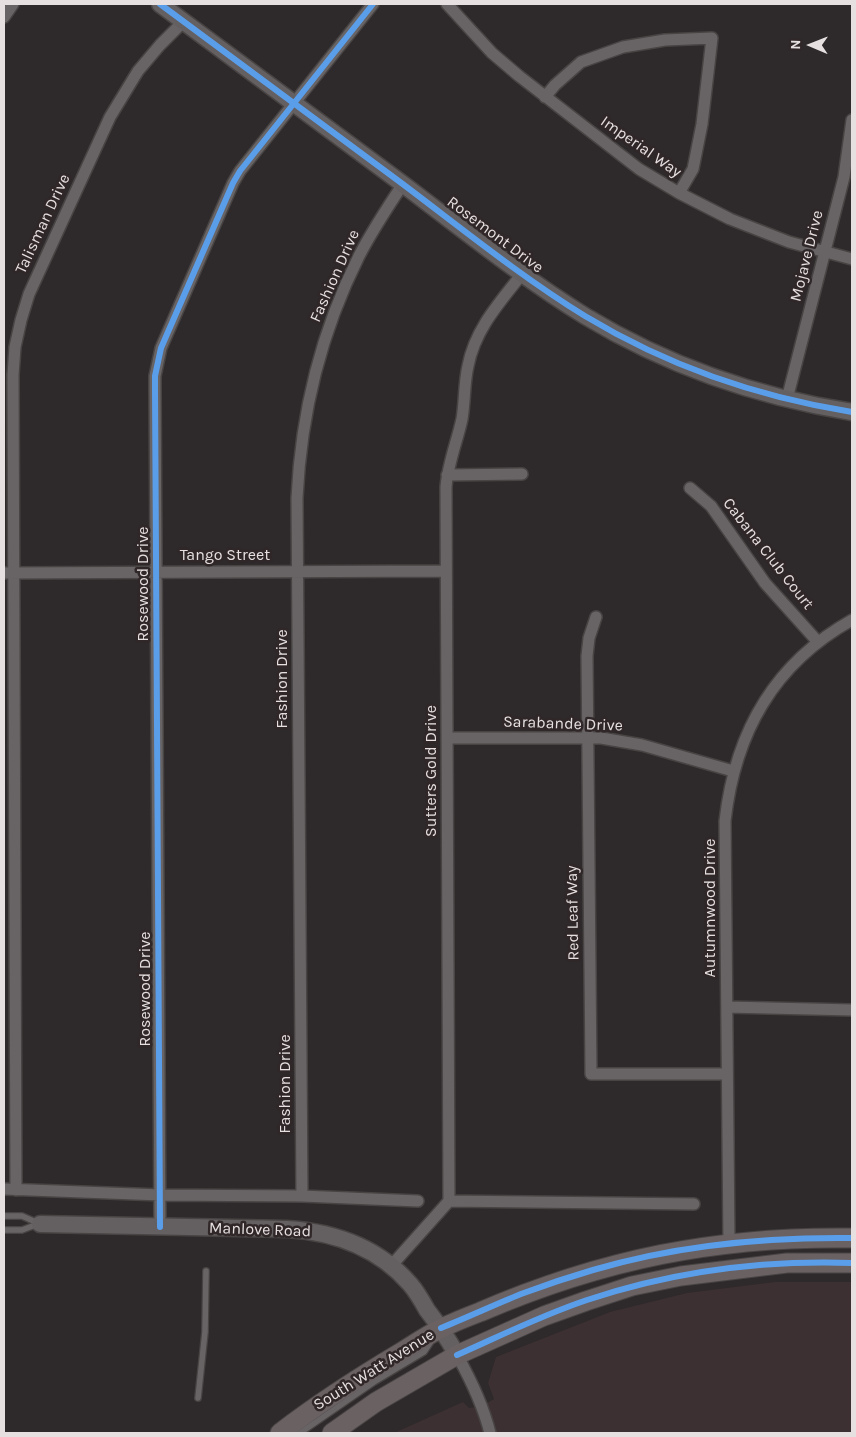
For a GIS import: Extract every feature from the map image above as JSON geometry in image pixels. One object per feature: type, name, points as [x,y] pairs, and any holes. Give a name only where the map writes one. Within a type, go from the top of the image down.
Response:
[{"type":"main road","name":"South Watt Avenue","points":[[280,1433],[315,1406],[441,1328],[522,1294],[594,1270],[643,1257],[730,1243],[782,1238],[852,1238]]},
{"type":"main road","name":"South Watt Avenue","points":[[332,1433],[376,1402],[457,1354],[586,1300],[632,1286],[681,1276],[738,1268],[787,1263],[852,1263]]},
{"type":"street","points":[[4,17],[13,4]]},
{"type":"street","name":"Rosemont Drive","points":[[160,4],[522,274],[586,316],[631,341],[714,377],[787,399],[852,412]]},
{"type":"street","name":"Rosewood Drive","points":[[160,1227],[156,368],[161,348],[232,183],[293,102],[373,4]]},
{"type":"street","name":"Imperial Way","points":[[447,4],[492,53],[622,156],[678,193],[761,232],[852,259]]},
{"type":"street","name":"Talisman Drive","points":[[16,1190],[8,573],[15,347],[21,320],[34,281],[110,117],[138,72],[160,45],[184,21]]},
{"type":"street","points":[[545,96],[582,62],[623,47],[665,40],[712,38],[702,124],[693,169],[678,193]]},
{"type":"street","name":"Mojave Drive","points":[[787,399],[844,177],[852,120]]},
{"type":"street","name":"Fashion Drive","points":[[302,1196],[297,498],[299,464],[303,429],[316,367],[334,313],[350,276],[380,219],[403,184]]},
{"type":"street","name":"Sutters Gold Drive","points":[[449,1200],[447,475],[462,421],[467,367],[475,342],[488,318],[522,274]]},
{"type":"street","points":[[447,475],[522,474]]},
{"type":"street","name":"Cabana Club Court","points":[[690,488],[711,506],[765,583],[818,642]]},
{"type":"street","name":"Tango Street","points":[[8,573],[446,571]]},
{"type":"street","name":"Red Leaf Way","points":[[596,617],[589,638],[587,656],[591,1074],[727,1074]]},
{"type":"street","name":"Autumnwood Drive","points":[[730,1243],[725,821],[728,796],[733,771],[746,734],[763,704],[788,670],[818,642],[852,620]]},
{"type":"street","name":"Sarabande Drive","points":[[447,738],[588,738],[628,742],[733,771]]},
{"type":"street","points":[[727,1007],[852,1010]]},
{"type":"street","name":"Manlove Road","points":[[4,1189],[161,1195],[302,1196],[418,1201]]},
{"type":"street","points":[[392,1266],[449,1200],[694,1204]]},
{"type":"street","name":"Manlove Road","points":[[40,1224],[313,1231],[343,1239],[369,1251],[392,1266],[411,1285],[457,1354]]},
{"type":"street","points":[[457,1354],[482,1406],[490,1433]]},
{"type":"lane","name":"Manlove Road","points":[[4,1216],[22,1216],[40,1224]]},
{"type":"lane","name":"Manlove Road","points":[[4,1230],[22,1230],[40,1224]]},
{"type":"lane","points":[[198,1398],[205,1332],[206,1271]]},
{"type":"lane","points":[[300,1433],[374,1382],[424,1352],[441,1328]]},
{"type":"shaded area","points":[[775,1282],[852,1282],[852,1433],[394,1433],[463,1402],[469,1408],[482,1406],[494,1399],[488,1383],[496,1357],[610,1312],[687,1293]]},
{"type":"cycle path","points":[[160,4],[514,268],[585,316],[648,350],[714,377],[782,398],[852,412]]},
{"type":"cycle path","points":[[160,1227],[155,376],[161,348],[233,183],[240,171],[373,4]]},
{"type":"cycle path","points":[[441,1328],[548,1284],[625,1261],[721,1244],[787,1239],[852,1238]]},
{"type":"cycle path","points":[[457,1355],[554,1312],[619,1290],[651,1282],[684,1275],[751,1266],[852,1263]]}]
